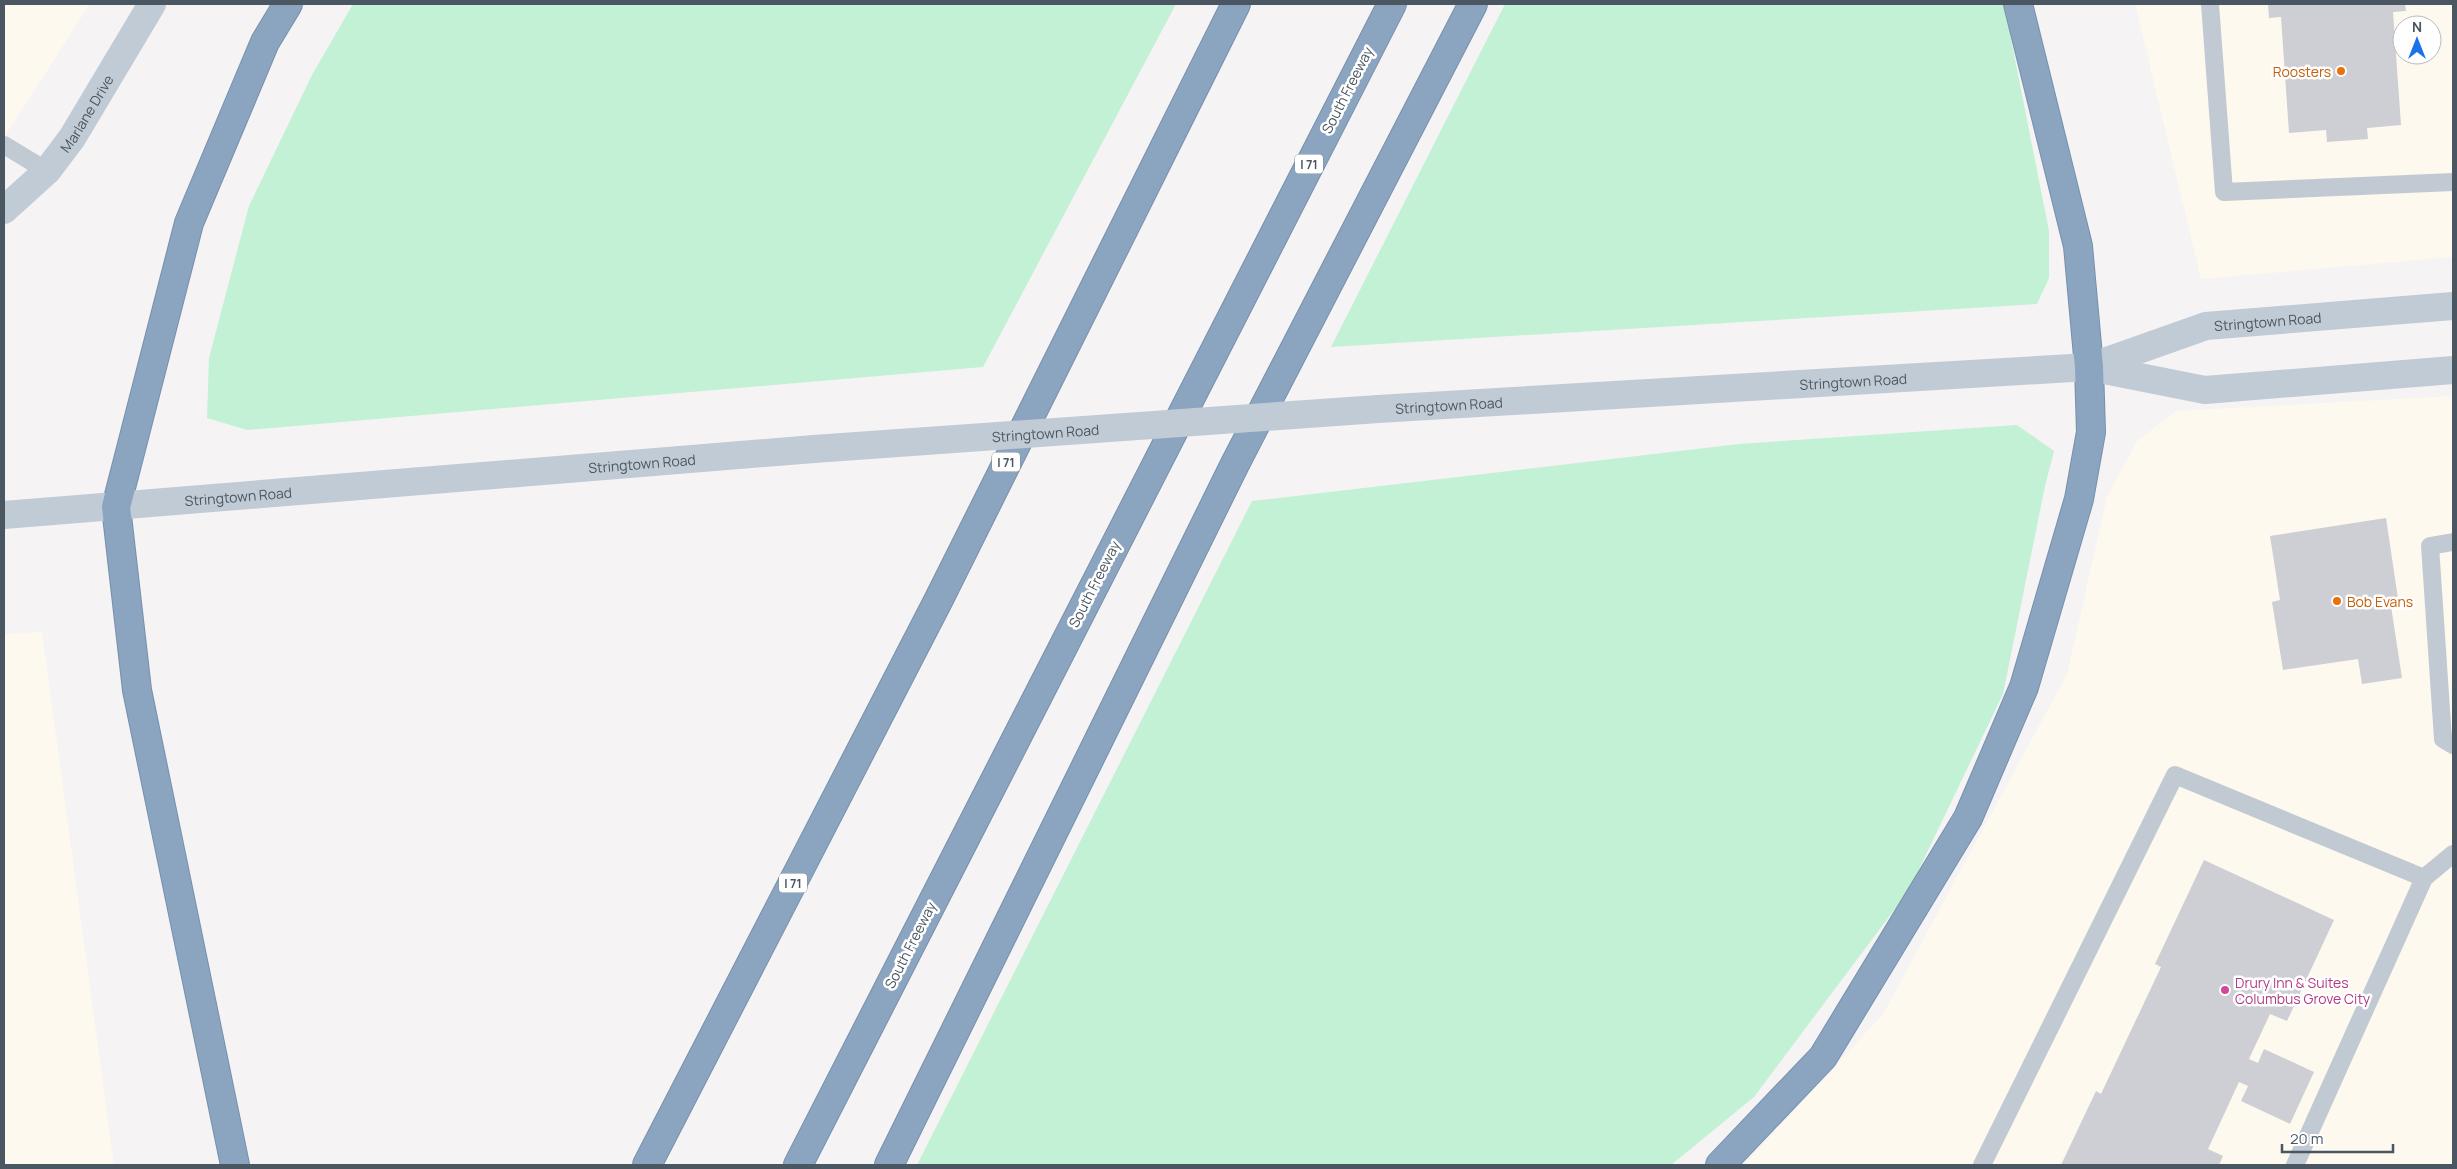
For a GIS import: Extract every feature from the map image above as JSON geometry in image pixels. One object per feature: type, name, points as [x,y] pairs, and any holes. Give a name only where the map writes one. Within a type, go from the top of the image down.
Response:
[{"type":"highway","points":[[235,1165],[137,690],[116,507],[189,223],[265,42],[288,4]]},
{"type":"highway","name":"I 71","points":[[647,1165],[938,601],[1236,4]]},
{"type":"highway","name":"South Freeway","points":[[798,1165],[1392,4]]},
{"type":"highway","points":[[889,1165],[1235,464],[1474,4]]},
{"type":"highway","points":[[1720,1165],[1824,1057],[1968,818],[2024,687],[2079,499],[2091,432],[2088,367],[2078,246],[2018,4]]},
{"type":"main road","name":"Marlane Drive","points":[[4,210],[47,171],[72,138],[152,4]]},
{"type":"main road","name":"Stringtown Road","points":[[2088,367],[2206,326],[2453,306]]},
{"type":"main road","name":"Stringtown Road","points":[[4,515],[814,449],[1378,409],[2088,367],[2205,390],[2453,370]]},
{"type":"lane","points":[[2210,4],[2224,192],[2453,182]]},
{"type":"lane","points":[[4,145],[47,171]]},
{"type":"lane","points":[[2453,542],[2430,546],[2443,739],[2453,745]]},
{"type":"lane","points":[[1982,1165],[2176,775],[2424,878]]},
{"type":"lane","points":[[2295,1165],[2424,878],[2453,854]]},
{"type":"shaded area","points":[[4,4],[90,4],[4,138]]},
{"type":"shaded area","points":[[2135,4],[2453,4],[2453,257],[2201,279]]},
{"type":"shaded area","points":[[2453,396],[2453,1165],[1744,1165],[1883,1014],[2067,674],[2107,497],[2137,441],[2176,411]]},
{"type":"shaded area","points":[[42,632],[114,1165],[4,1165],[4,634]]},
{"type":"green space","points":[[353,4],[1176,4],[983,367],[247,430],[207,418],[209,358],[249,206],[312,75]]},
{"type":"green space","points":[[1505,4],[2004,4],[2049,231],[2049,278],[2037,304],[1331,347]]},
{"type":"green space","points":[[2017,425],[2054,451],[2045,486],[2003,694],[1909,890],[1754,1097],[1671,1165],[917,1165],[1252,501],[1739,444]]},
{"type":"building","name":"Roosters","points":[[2268,4],[2405,4],[2406,11],[2393,12],[2392,15],[2392,65],[2397,65],[2401,125],[2367,128],[2368,139],[2327,142],[2326,130],[2289,133],[2281,17],[2269,18]]},
{"type":"building","name":"Bob Evans","points":[[2386,518],[2399,605],[2391,606],[2402,678],[2362,684],[2358,659],[2283,670],[2272,602],[2280,600],[2270,536]]},
{"type":"building","name":"Drury Inn & Suites Columbus Grove City","points":[[2204,860],[2334,920],[2287,1021],[2270,1014],[2249,1059],[2258,1063],[2264,1049],[2314,1072],[2290,1124],[2241,1101],[2248,1086],[2239,1082],[2208,1149],[2223,1156],[2219,1165],[2061,1165],[2096,1091],[2101,1094],[2161,967],[2155,964]]},
{"type":"place","name":"Roosters","points":[[2341,71]]},
{"type":"place","name":"Bob Evans","points":[[2337,601]]},
{"type":"place","name":"Drury Inn & Suites Columbus Grove City","points":[[2225,990]]}]
